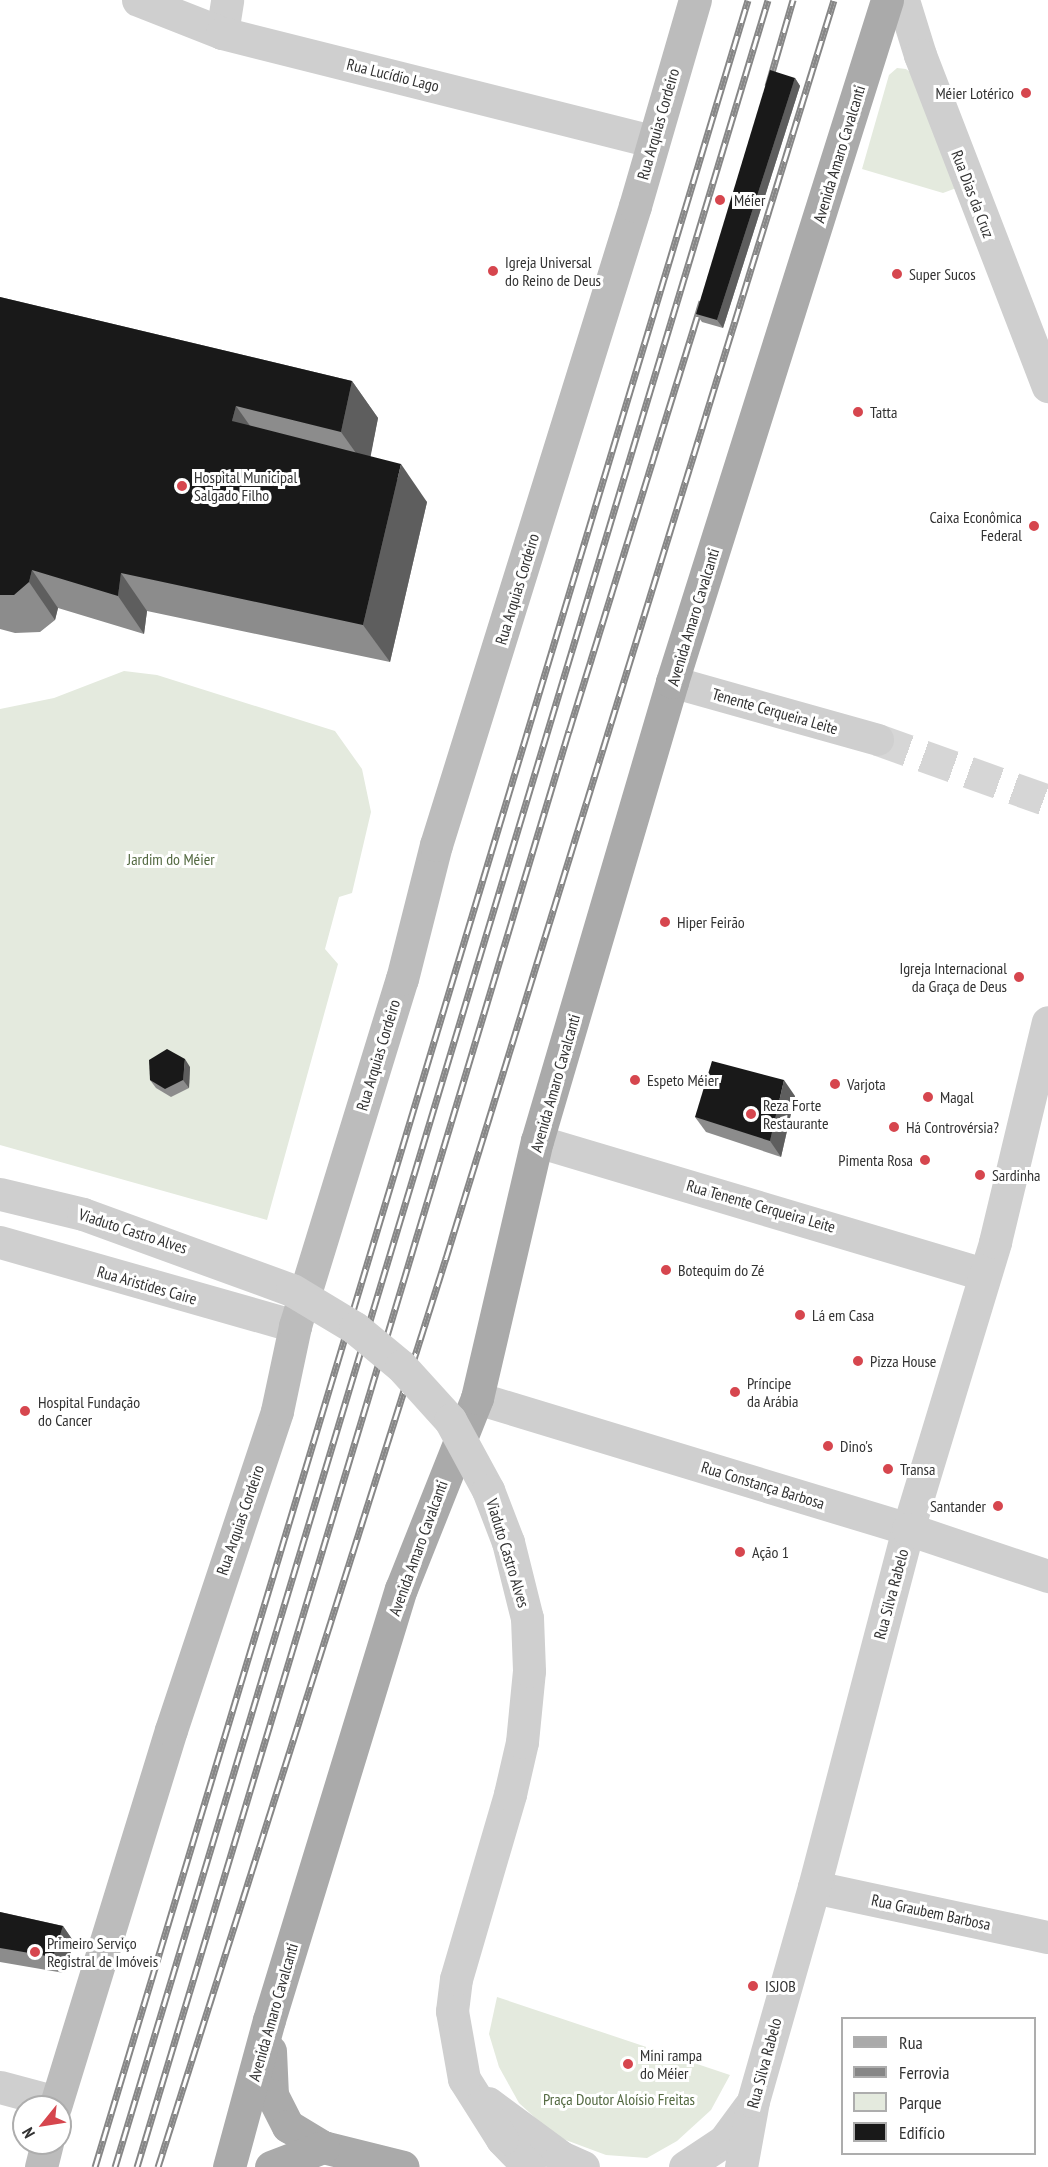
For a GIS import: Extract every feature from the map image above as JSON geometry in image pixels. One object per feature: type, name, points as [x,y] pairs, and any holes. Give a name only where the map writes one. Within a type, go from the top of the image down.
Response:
[{"type":"main road","name":"Rua Arquias Cordeiro","points":[[59,2095],[171,1731],[277,1411],[295,1326],[402,979],[436,845],[628,228],[695,0]]},
{"type":"main road","name":"Avenida Amaro Cavalcanti","points":[[230,2167],[269,2020],[401,1589],[477,1398],[537,1141],[672,682],[887,0]]},
{"type":"main road","points":[[269,2020],[272,2094],[288,2126],[323,2147],[403,2167]]},
{"type":"main road","points":[[271,2167],[323,2147]]},
{"type":"street","name":"Rua Lucídio Lago","points":[[138,0],[222,33],[652,141]]},
{"type":"street","points":[[222,33],[227,0]]},
{"type":"street","name":"Rua Dias da Cruz","points":[[903,0],[920,55],[1048,386]]},
{"type":"street","name":"Tenente Cerqueira Leite","points":[[672,682],[878,740]]},
{"type":"street","name":"Rua Silva Rabelo","points":[[741,2167],[753,2101],[814,1887],[908,1529],[984,1274],[1048,1022]]},
{"type":"street","name":"Rua Tenente Cerqueira Leite","points":[[537,1141],[984,1274]]},
{"type":"street","name":"Viaduto Castro Alves","points":[[0,1194],[83,1214],[292,1290],[355,1328],[401,1366],[450,1420],[488,1490],[508,1542],[527,1618],[529,1671],[522,1742],[510,1794],[456,1979],[452,2011],[454,2039],[464,2079],[502,2139],[529,2167]]},
{"type":"street","name":"Rua Aristides Caire","points":[[0,1242],[295,1326]]},
{"type":"street","name":"Rua Constança Barbosa","points":[[477,1398],[908,1529],[1048,1576]]},
{"type":"street","name":"Rua Graubem Barbosa","points":[[814,1887],[1048,1937]]},
{"type":"street","points":[[0,2087],[26,2095]]},
{"type":"street","points":[[471,2089],[561,2157],[583,2167]]},
{"type":"street","points":[[684,2167],[724,2141],[753,2101]]},
{"type":"green space","points":[[897,68],[906,69],[915,76],[959,187],[943,193],[862,169],[889,75]]},
{"type":"green space","name":"Jardim do Méier","points":[[124,671],[157,675],[335,731],[362,769],[371,812],[352,893],[339,897],[325,949],[338,964],[267,1220],[0,1145],[0,709],[54,698]]},
{"type":"green space","name":"Praça Doutor Aloísio Freitas","points":[[497,1997],[730,2075],[711,2110],[677,2141],[647,2158],[606,2155],[555,2136],[519,2103],[499,2067],[489,2034]]},
{"type":"building","points":[[770,70],[795,78],[717,320],[696,314]]},
{"type":"building","name":"Hospital Municipal Salgado Filho","points":[[0,297],[352,381],[341,432],[236,406],[232,421],[401,464],[363,625],[121,573],[118,596],[32,570],[29,582],[14,595],[0,595]]},
{"type":"building","points":[[167,1049],[185,1059],[183,1080],[165,1089],[150,1080],[149,1060]]},
{"type":"building","name":"Reza Forte Restaurante","points":[[712,1061],[784,1080],[770,1141],[695,1117]]},
{"type":"building","points":[[0,1912],[63,1926],[53,1957],[0,1948]]},
{"type":"tunnel","points":[[878,740],[1048,801]]},
{"type":"railway","points":[[95,2167],[748,0]]},
{"type":"railway","points":[[115,2167],[768,0]]},
{"type":"railway","points":[[768,86],[793,0]]},
{"type":"railway","points":[[158,2167],[446,1258],[834,0]]},
{"type":"railway","points":[[137,2167],[569,731],[702,301]]},
{"type":"place","name":"Méier Lotérico","points":[[1026,93]]},
{"type":"place","name":"Méier","points":[[720,200]]},
{"type":"place","name":"Igreja Universal do Reino de Deus","points":[[493,271]]},
{"type":"place","name":"Super Sucos","points":[[897,274]]},
{"type":"place","name":"Tatta","points":[[858,412]]},
{"type":"place","name":"Hospital Municipal Salgado Filho","points":[[182,486]]},
{"type":"place","name":"Caixa Econômica Federal","points":[[1034,526]]},
{"type":"place","name":"Hiper Feirão","points":[[665,922]]},
{"type":"place","name":"Igreja Internacional da Graça de Deus","points":[[1019,977]]},
{"type":"place","name":"Espeto Méier","points":[[635,1080]]},
{"type":"place","name":"Varjota","points":[[835,1084]]},
{"type":"place","name":"Magal","points":[[928,1097]]},
{"type":"place","name":"Reza Forte Restaurante","points":[[751,1114]]},
{"type":"place","name":"Há Controvérsia?","points":[[894,1127]]},
{"type":"place","name":"Pimenta Rosa","points":[[925,1160]]},
{"type":"place","name":"Sardinha","points":[[980,1175]]},
{"type":"place","name":"Botequim do Zé","points":[[666,1270]]},
{"type":"place","name":"Lá em Casa","points":[[800,1315]]},
{"type":"place","name":"Pizza House","points":[[858,1361]]},
{"type":"place","name":"Príncipe da Arábia","points":[[735,1392]]},
{"type":"place","name":"Hospital Fundação do Cancer","points":[[25,1411]]},
{"type":"place","name":"Dino's","points":[[828,1446]]},
{"type":"place","name":"Transa","points":[[888,1469]]},
{"type":"place","name":"Santander","points":[[998,1506]]},
{"type":"place","name":"Ação 1","points":[[740,1552]]},
{"type":"place","name":"Primeiro Serviço Registral de Imóveis","points":[[35,1952]]},
{"type":"place","name":"ISJOB","points":[[753,1986]]},
{"type":"place","name":"Mini rampa do Méier","points":[[628,2064]]}]
